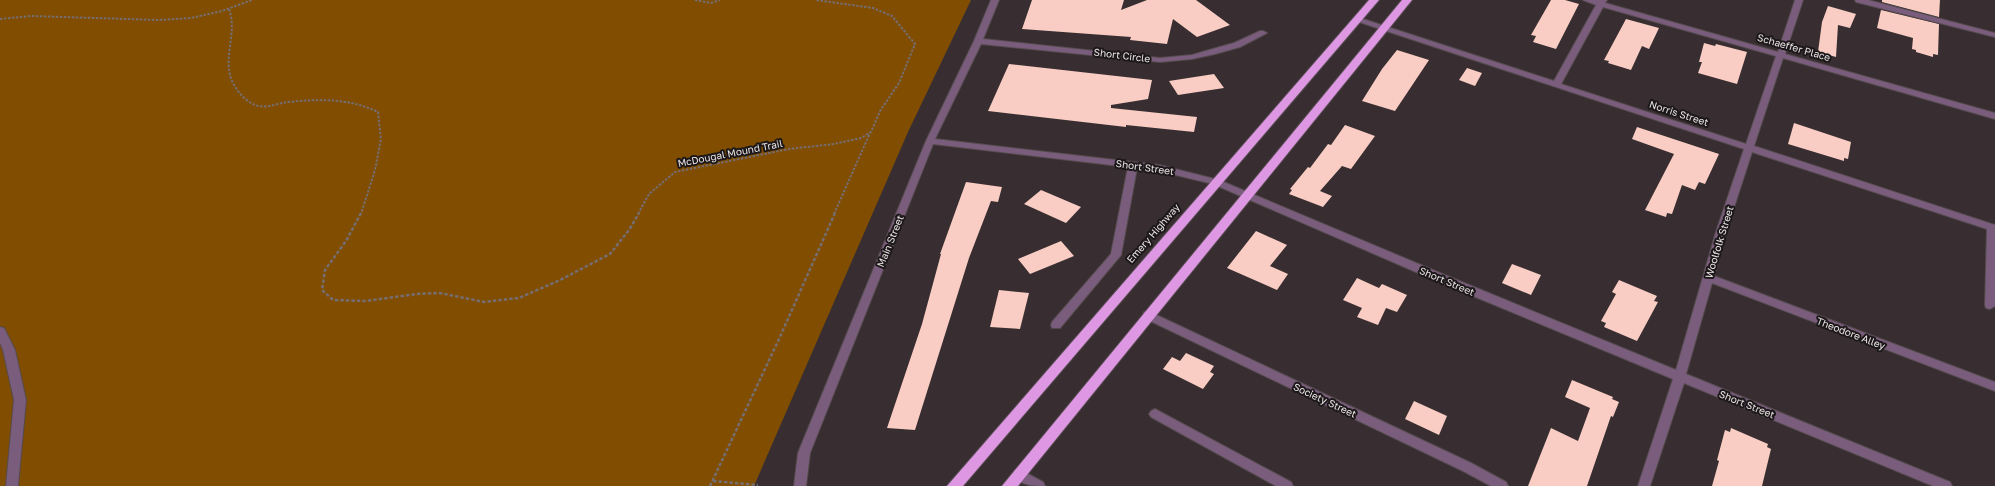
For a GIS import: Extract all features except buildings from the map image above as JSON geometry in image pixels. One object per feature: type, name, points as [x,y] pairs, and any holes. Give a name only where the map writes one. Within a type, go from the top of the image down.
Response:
[{"type":"highway","name":"Emery Highway","points":[[954,486],[1374,0]]},
{"type":"highway","points":[[1009,486],[1407,0]]},
{"type":"street","name":"Main Street","points":[[800,486],[804,452],[930,141],[978,41],[995,0]]},
{"type":"street","name":"Schaeffer Place","points":[[1587,0],[1602,2],[1995,116]]},
{"type":"street","name":"Woolfolk Street","points":[[1644,486],[1680,376],[1708,278],[1749,148],[1799,0]]},
{"type":"street","points":[[1859,0],[1995,35]]},
{"type":"street","points":[[1557,84],[1602,2]]},
{"type":"street","name":"Norris Street","points":[[1356,20],[1557,84],[1993,228]]},
{"type":"street","name":"Short Circle","points":[[978,41],[1160,60],[1186,58],[1212,52],[1237,45],[1263,33]]},
{"type":"street","name":"Short Street","points":[[930,141],[1133,164],[1182,172],[1216,182],[1436,276],[1946,486]]},
{"type":"street","points":[[1056,325],[1116,255],[1133,164]]},
{"type":"street","points":[[1990,305],[1993,228]]},
{"type":"street","name":"Theodore Alley","points":[[1708,278],[1995,387]]},
{"type":"street","name":"Society Street","points":[[1148,315],[1467,467],[1502,486]]},
{"type":"street","points":[[0,331],[9,350],[20,400],[12,486]]},
{"type":"street","points":[[1155,414],[1287,486]]},
{"type":"street","points":[[1019,474],[1039,486]]},
{"type":"path","points":[[0,19],[34,14],[116,19],[194,18],[229,9],[252,0]]},
{"type":"path","points":[[695,0],[710,3],[720,0]]},
{"type":"path","points":[[710,486],[786,325],[880,112],[899,82],[915,44],[892,16],[873,8],[816,0]]},
{"type":"path","name":"McDougal Mound Trail","points":[[229,9],[233,16],[229,57],[232,81],[246,101],[258,106],[326,98],[363,105],[378,112],[381,139],[375,170],[361,214],[346,240],[325,270],[322,290],[333,300],[366,301],[416,294],[440,293],[484,302],[519,298],[560,280],[610,254],[629,230],[649,194],[675,172],[789,149],[834,144],[861,138],[871,132]]},
{"type":"path","points":[[713,481],[758,485]]},
{"type":"shaded area","points":[[0,0],[971,0],[908,132],[754,486],[0,486]]}]
